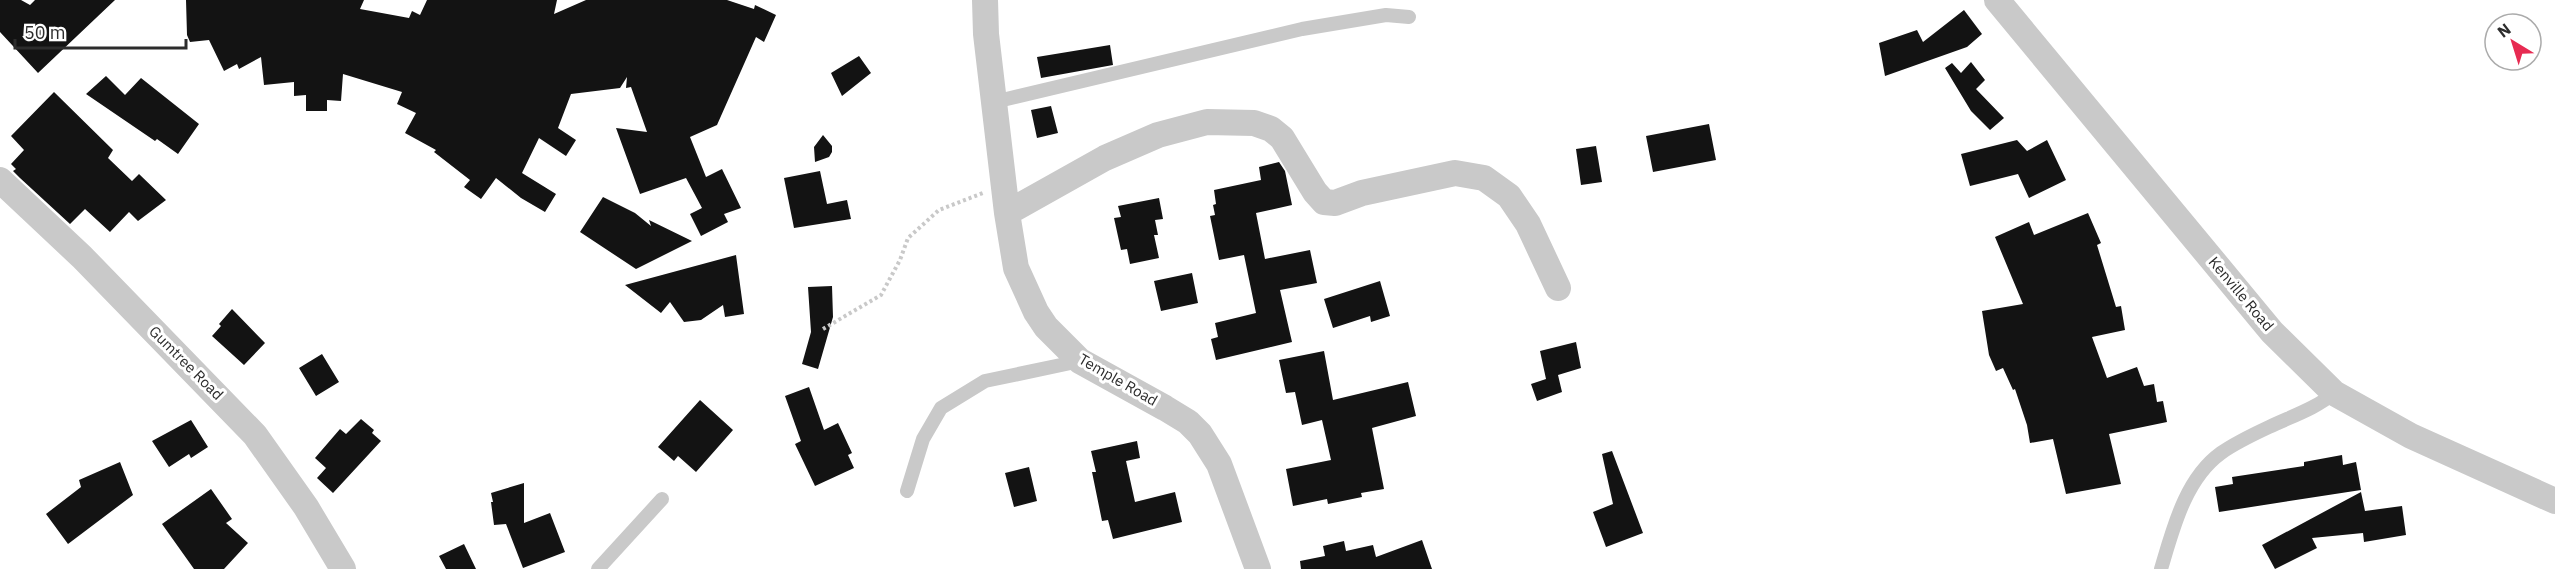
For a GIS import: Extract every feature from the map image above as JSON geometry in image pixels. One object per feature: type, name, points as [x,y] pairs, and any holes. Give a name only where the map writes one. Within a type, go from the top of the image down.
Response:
[{"type":"street","name":"Temple Road","points":[[985,0],[986,34],[1007,213],[1016,268],[1036,312],[1046,327],[1080,361],[1165,408],[1188,422],[1200,434],[1219,464],[1258,569]]},
{"type":"street","name":"Kenville Road","points":[[1997,0],[2272,332],[2334,393],[2411,436],[2555,501]]},
{"type":"street","points":[[1007,213],[1105,158],[1158,135],[1207,122],[1254,123],[1270,129],[1282,138],[1315,192],[1324,202],[1335,203],[1362,193],[1455,173],[1484,178],[1509,196],[1528,224],[1558,288]]},
{"type":"street","name":"Gumtree Road","points":[[0,180],[82,257],[255,435],[306,507],[344,569]]},
{"type":"lane","points":[[994,102],[1302,29],[1386,15],[1408,17]]},
{"type":"lane","points":[[907,491],[923,439],[941,408],[985,381],[1080,361]]},
{"type":"lane","points":[[2162,569],[2181,510],[2198,477],[2210,464],[2222,453],[2266,429],[2320,405],[2334,393]]},
{"type":"lane","points":[[598,569],[662,500]]},
{"type":"path","points":[[823,329],[881,295],[900,260],[908,238],[939,210],[1003,186]]},
{"type":"building","points":[[0,0],[21,0],[30,5],[35,0],[115,0],[38,73],[0,32]]},
{"type":"building","points":[[186,0],[364,0],[360,9],[409,18],[412,11],[420,15],[427,0],[557,0],[554,14],[586,0],[727,0],[754,9],[755,5],[776,15],[764,42],[756,37],[717,125],[690,137],[706,177],[722,169],[741,208],[724,214],[728,222],[701,236],[690,214],[702,208],[686,178],[640,194],[616,128],[647,132],[631,87],[626,88],[627,77],[620,88],[571,94],[558,128],[576,140],[566,156],[539,138],[522,173],[556,194],[545,212],[521,198],[496,178],[481,199],[464,187],[470,180],[434,152],[436,150],[405,133],[416,113],[397,104],[402,92],[343,74],[341,101],[327,100],[327,111],[306,111],[306,95],[294,96],[294,82],[264,85],[261,57],[239,69],[237,64],[224,71],[209,40],[190,42],[187,35]]},
{"type":"building","points":[[1964,10],[1982,34],[1967,47],[1885,76],[1879,43],[1917,30],[1923,42]]},
{"type":"building","points":[[1110,45],[1113,65],[1041,78],[1037,57]]},
{"type":"building","points":[[859,56],[871,73],[842,96],[831,73]]},
{"type":"building","points":[[1971,62],[1985,80],[1976,89],[2004,118],[1990,130],[1971,111],[1945,68],[1952,63],[1961,73]]},
{"type":"building","points":[[106,76],[125,95],[141,78],[199,124],[178,154],[86,94]]},
{"type":"building","points":[[54,92],[113,150],[108,158],[132,181],[139,174],[166,200],[138,221],[129,212],[110,232],[85,209],[70,224],[20,178],[13,171],[16,169],[11,164],[24,150],[11,136]]},
{"type":"building","points":[[1051,106],[1058,133],[1037,138],[1031,110]]},
{"type":"building","points":[[1709,124],[1716,160],[1653,172],[1646,136]]},
{"type":"building","points":[[823,135],[832,146],[832,152],[829,157],[815,162],[814,147]]},
{"type":"building","points":[[2017,140],[2027,151],[2047,140],[2066,180],[2029,198],[2018,174],[1970,186],[1961,154]]},
{"type":"building","points":[[1596,146],[1602,182],[1581,185],[1576,149]]},
{"type":"building","points":[[1279,162],[1285,171],[1292,205],[1256,213],[1265,259],[1310,250],[1317,283],[1280,290],[1292,342],[1216,360],[1211,339],[1218,337],[1215,323],[1256,313],[1244,255],[1219,260],[1210,216],[1215,215],[1214,190],[1261,180],[1259,167]]},
{"type":"building","points":[[820,171],[827,204],[847,200],[851,219],[794,228],[784,178]]},
{"type":"building","points":[[603,197],[635,213],[651,226],[649,220],[692,241],[636,269],[580,232]]},
{"type":"building","points":[[1159,198],[1163,219],[1155,220],[1158,235],[1154,235],[1159,258],[1130,264],[1127,249],[1121,250],[1114,218],[1121,217],[1118,206]]},
{"type":"building","points":[[2088,213],[2101,243],[2097,245],[2116,307],[2121,306],[2125,330],[2092,337],[2107,378],[2137,367],[2144,386],[2154,384],[2157,402],[2163,401],[2167,422],[2109,434],[2121,484],[2066,494],[2053,439],[2030,443],[2027,425],[2015,389],[2013,390],[2003,368],[1996,371],[1989,355],[1982,311],[2023,304],[1995,237],[2029,222],[2034,235]]},
{"type":"building","points":[[736,255],[744,314],[725,317],[723,305],[701,320],[684,322],[670,302],[661,313],[625,285]]},
{"type":"building","points":[[1192,273],[1198,303],[1161,311],[1154,281]]},
{"type":"building","points":[[1380,281],[1390,316],[1371,322],[1370,316],[1333,328],[1324,299]]},
{"type":"building","points":[[832,286],[833,317],[818,369],[802,364],[811,332],[808,287]]},
{"type":"building","points":[[232,309],[265,343],[244,365],[212,336]]},
{"type":"building","points":[[1576,342],[1581,368],[1558,375],[1562,392],[1537,401],[1531,384],[1546,379],[1540,351]]},
{"type":"building","points":[[1324,351],[1333,400],[1408,382],[1416,416],[1372,428],[1384,489],[1361,493],[1362,497],[1328,504],[1327,499],[1293,506],[1286,469],[1331,460],[1322,420],[1302,425],[1295,392],[1286,393],[1279,360]]},
{"type":"building","points":[[322,354],[339,382],[316,396],[299,368]]},
{"type":"building","points":[[809,387],[824,430],[838,423],[852,453],[848,455],[854,468],[815,486],[795,444],[801,441],[785,396]]},
{"type":"building","points":[[700,400],[733,430],[696,472],[678,456],[674,461],[658,447]]},
{"type":"building","points":[[361,419],[374,430],[372,433],[381,441],[333,493],[317,478],[326,468],[315,458],[340,429],[346,434]]},
{"type":"building","points":[[191,420],[208,447],[191,458],[189,454],[169,467],[152,441]]},
{"type":"building","points":[[1137,441],[1140,458],[1126,461],[1135,502],[1175,492],[1182,522],[1113,539],[1108,520],[1102,521],[1092,472],[1096,472],[1091,451]]},
{"type":"building","points":[[1612,451],[1643,533],[1606,547],[1593,512],[1613,504],[1602,454]]},
{"type":"building","points":[[2342,455],[2343,465],[2356,462],[2361,490],[2219,512],[2215,487],[2233,484],[2232,477],[2304,466],[2304,462]]},
{"type":"building","points":[[120,462],[133,495],[68,544],[46,514],[81,487],[79,480]]},
{"type":"building","points":[[1029,467],[1037,501],[1014,507],[1005,473]]},
{"type":"building","points":[[524,483],[524,523],[550,513],[565,552],[523,568],[506,524],[494,525],[491,493]]},
{"type":"building","points":[[211,489],[232,519],[226,523],[248,543],[224,569],[194,569],[162,524]]},
{"type":"building","points":[[2361,492],[2365,511],[2402,506],[2406,535],[2364,542],[2363,533],[2312,538],[2317,548],[2275,569],[2262,545]]},
{"type":"building","points":[[1422,540],[1432,569],[1301,569],[1300,561],[1325,556],[1323,546],[1344,541],[1346,551],[1373,545],[1376,557]]},
{"type":"building","points":[[464,544],[476,569],[446,569],[439,556]]}]
